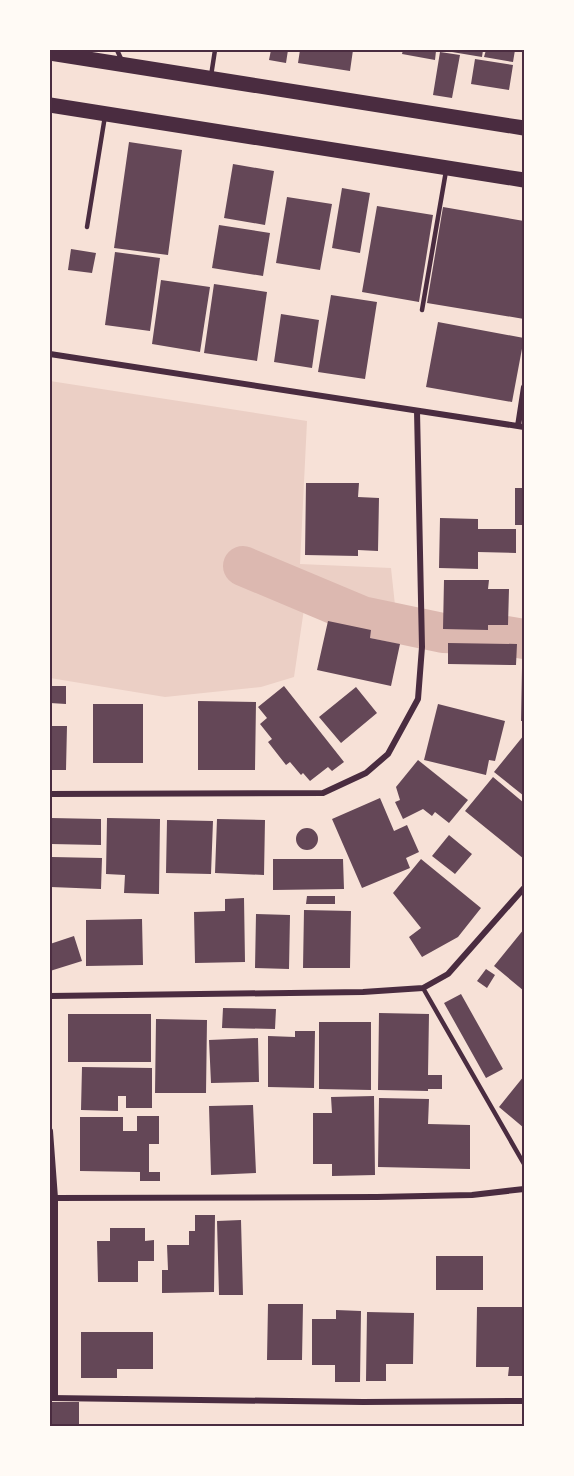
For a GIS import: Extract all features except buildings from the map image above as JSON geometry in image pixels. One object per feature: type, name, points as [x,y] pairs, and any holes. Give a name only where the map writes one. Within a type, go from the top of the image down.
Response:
[{"type":"main road","points":[[50,53],[525,128]]},
{"type":"main road","points":[[50,105],[525,180]]},
{"type":"street","points":[[50,354],[521,426],[525,387]]},
{"type":"street","points":[[50,794],[323,793],[366,772],[387,754],[418,699],[422,606],[417,411]]},
{"type":"street","points":[[50,996],[363,992],[423,988],[448,974],[525,888]]},
{"type":"street","points":[[50,1131],[55,1198],[52,1398],[363,1402],[525,1401]]},
{"type":"street","points":[[55,1198],[449,1196],[525,1189]]},
{"type":"lane","points":[[117,50],[124,65]]},
{"type":"lane","points":[[210,79],[215,50]]},
{"type":"lane","points":[[87,227],[105,114]]},
{"type":"lane","points":[[422,310],[447,168]]},
{"type":"lane","points":[[423,988],[525,1164]]},
{"type":"shaded area","points":[[50,381],[307,421],[300,564],[391,568],[398,633],[304,609],[294,677],[261,687],[165,697],[50,678]]},
{"type":"waterway","points":[[243,566],[362,616],[443,633],[500,635],[524,639]]}]
